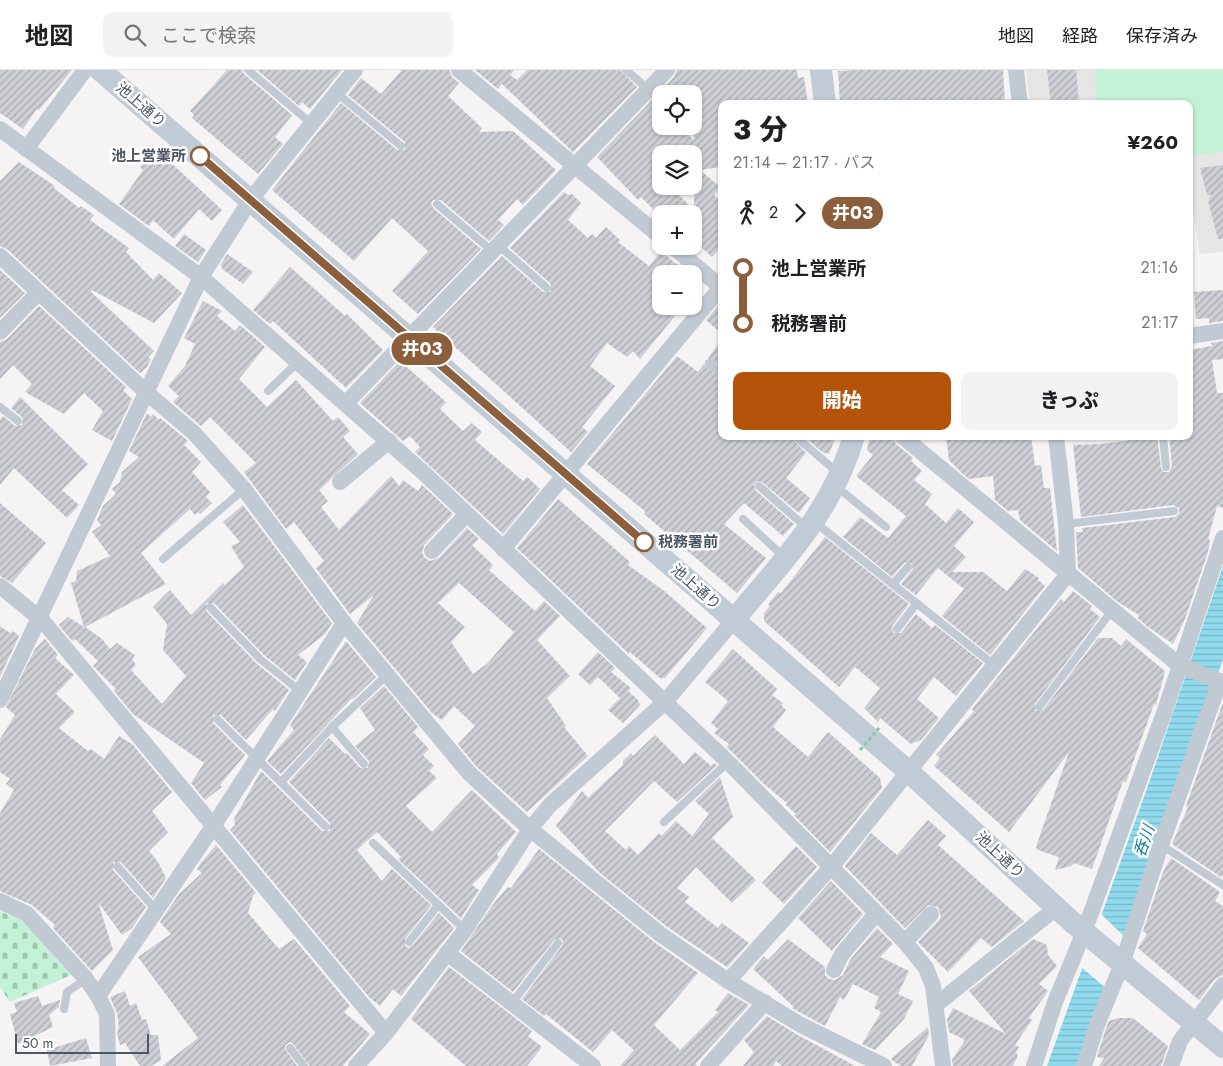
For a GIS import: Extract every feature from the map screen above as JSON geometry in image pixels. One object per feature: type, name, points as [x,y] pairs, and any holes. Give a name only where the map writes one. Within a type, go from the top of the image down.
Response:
[{"type":"main road","name":"池上通り","points":[[100,70],[251,199],[908,772],[1056,908],[1223,1047]]},
{"type":"main road","points":[[821,70],[825,100]]},
{"type":"main road","points":[[734,620],[812,525],[838,480],[853,440]]},
{"type":"street","points":[[26,149],[85,70]]},
{"type":"street","points":[[0,700],[201,278],[251,199],[354,70]]},
{"type":"street","points":[[459,70],[652,229]]},
{"type":"street","points":[[346,403],[408,336],[576,166],[667,70]]},
{"type":"street","points":[[1016,70],[1020,100]]},
{"type":"street","points":[[0,129],[201,278],[346,403],[467,514],[728,762],[832,866],[876,914],[905,942],[926,968],[937,1004],[943,1066]]},
{"type":"street","points":[[683,255],[718,284]]},
{"type":"street","points":[[0,256],[147,393],[194,433],[244,488],[344,623],[469,772],[530,829],[660,934],[728,981],[864,1062],[884,1066]]},
{"type":"street","points":[[503,549],[718,291]]},
{"type":"street","points":[[0,332],[38,293]]},
{"type":"street","points":[[1193,335],[1223,331]]},
{"type":"street","points":[[906,440],[998,524],[1068,574],[1182,666],[1221,679],[1084,1066]]},
{"type":"street","points":[[728,981],[832,866],[1068,574],[1066,524],[1056,440]]},
{"type":"street","points":[[340,482],[389,441]]},
{"type":"street","points":[[432,551],[467,514]]},
{"type":"street","points":[[1034,1066],[1055,1002],[1086,934],[1182,666],[1223,538]]},
{"type":"street","points":[[0,586],[38,617],[214,824],[386,1033]]},
{"type":"street","points":[[356,1066],[386,1033],[400,1023],[447,953],[465,930],[530,829],[550,805],[665,702],[734,620]]},
{"type":"street","points":[[98,996],[157,911],[344,623]]},
{"type":"street","points":[[0,901],[27,914],[86,979],[98,996],[107,1014],[108,1066]]},
{"type":"street","points":[[937,1004],[1056,908]]},
{"type":"street","points":[[834,970],[842,954],[876,914]]},
{"type":"street","points":[[905,942],[931,914]]},
{"type":"street","points":[[447,953],[593,1066]]},
{"type":"street","points":[[1171,1066],[1180,1042],[1194,1021],[1223,986]]},
{"type":"street","points":[[708,1066],[765,1002]]},
{"type":"lane","points":[[248,70],[312,124]]},
{"type":"lane","points":[[626,70],[648,89]]},
{"type":"lane","points":[[337,93],[401,146]]},
{"type":"lane","points":[[437,204],[547,288]]},
{"type":"lane","points":[[268,392],[298,362]]},
{"type":"lane","points":[[709,363],[718,371]]},
{"type":"lane","points":[[0,407],[18,421]]},
{"type":"lane","points":[[799,440],[886,528]]},
{"type":"lane","points":[[1163,440],[1166,467]]},
{"type":"lane","points":[[759,486],[893,584],[994,665]]},
{"type":"lane","points":[[163,559],[244,488]]},
{"type":"lane","points":[[1066,524],[1174,511]]},
{"type":"lane","points":[[743,519],[785,558]]},
{"type":"lane","points":[[893,584],[908,567]]},
{"type":"lane","points":[[897,629],[917,604]]},
{"type":"lane","points":[[210,607],[260,659],[300,691]]},
{"type":"lane","points":[[1038,707],[1113,609]]},
{"type":"lane","points":[[282,781],[332,727],[387,675]]},
{"type":"lane","points":[[217,719],[258,756],[326,827]]},
{"type":"lane","points":[[332,727],[364,764]]},
{"type":"lane","points":[[664,822],[728,762]]},
{"type":"lane","points":[[373,843],[465,930]]},
{"type":"lane","points":[[1161,845],[1223,885]]},
{"type":"lane","points":[[117,866],[157,911]]},
{"type":"lane","points":[[409,942],[438,905]]},
{"type":"lane","points":[[512,1003],[558,943]]},
{"type":"lane","points":[[64,1009],[67,992],[86,979]]},
{"type":"lane","points":[[290,1048],[304,1066]]},
{"type":"path","points":[[860,750],[879,728]]},
{"type":"shaded area","points":[[1026,70],[1223,70],[1223,252],[1200,254],[1193,212],[1193,100],[1030,100]]},
{"type":"green space","points":[[1095,70],[1223,70],[1223,152],[1193,156],[1193,100],[1097,100]]},
{"type":"green space","points":[[0,911],[24,922],[71,975],[10,1002],[0,987]]},
{"type":"water","name":"呑川","points":[[1223,566],[1223,659],[1219,671],[1078,1066],[1047,1066],[1150,780]]},
{"type":"pier","points":[[1099,912],[1127,939],[1108,990],[1080,966]]},
{"type":"building","points":[[0,70],[72,70],[39,110],[37,109],[23,129],[0,113]]},
{"type":"building","points":[[227,70],[242,70],[244,74],[292,115],[275,137],[283,144],[258,174],[192,118],[194,115],[190,111]]},
{"type":"building","points":[[257,70],[342,70],[310,109],[302,102],[299,106]]},
{"type":"building","points":[[402,70],[449,70],[452,77],[459,83],[448,96],[482,128],[479,132],[513,131],[556,170],[523,205],[517,199],[498,220],[504,225],[489,241],[441,200],[433,200],[431,203],[433,208],[481,249],[418,314],[392,291],[428,251],[392,218],[354,261],[272,190],[341,103],[397,150],[405,150],[405,142],[348,95],[361,78],[381,94]]},
{"type":"building","points":[[475,70],[514,70],[510,75],[517,80],[527,70],[620,70],[637,87],[573,152],[502,84],[498,89]]},
{"type":"building","points":[[677,70],[797,70],[798,78],[804,77],[807,100],[718,100],[718,167],[702,170],[702,145],[652,145],[652,195],[679,195],[689,205],[652,205],[652,208],[641,197],[638,200],[597,157],[652,100],[652,135],[688,135],[694,140],[694,135],[702,135],[702,85],[666,85],[674,77]]},
{"type":"building","points":[[1003,70],[1005,100],[840,100],[838,71]]},
{"type":"building","points":[[1047,70],[1076,70],[1079,100],[1051,100]]},
{"type":"building","points":[[156,149],[222,210],[212,221],[199,209],[174,239],[153,220],[149,226],[119,204],[143,170],[140,167]]},
{"type":"building","points":[[19,162],[55,186],[54,188],[79,208],[81,206],[94,215],[90,220],[129,248],[126,252],[153,280],[159,273],[182,293],[154,323],[92,290],[91,292],[154,351],[148,357],[151,359],[147,367],[140,373],[7,249],[0,246],[0,181]]},
{"type":"building","points":[[1223,165],[1223,239],[1218,239],[1208,201],[1212,195],[1207,195],[1200,168]]},
{"type":"building","points":[[702,172],[718,185],[718,190],[714,195],[718,198],[718,250],[712,257],[702,248],[702,205],[694,205],[694,195],[702,195]]},
{"type":"building","points":[[564,192],[568,195],[572,194],[581,203],[568,220],[588,238],[592,234],[596,238],[606,227],[620,240],[618,242],[649,266],[658,255],[666,255],[677,265],[652,265],[652,315],[676,315],[640,359],[633,351],[627,357],[607,343],[590,366],[615,386],[582,427],[588,432],[571,452],[433,327],[502,256],[543,292],[551,292],[551,284],[510,248]]},
{"type":"building","points":[[184,234],[206,250],[198,262],[175,246]]},
{"type":"building","points":[[227,254],[253,272],[243,284],[222,269],[221,264]]},
{"type":"building","points":[[290,267],[345,316],[347,314],[383,350],[346,388],[273,321],[270,324],[253,310]]},
{"type":"building","points":[[0,270],[25,293],[0,318]]},
{"type":"building","points":[[1223,290],[1223,321],[1209,323],[1209,318],[1196,319],[1194,292]]},
{"type":"building","points":[[203,301],[222,311],[217,316],[235,331],[240,325],[265,347],[239,379],[267,407],[296,380],[333,421],[338,417],[350,431],[343,437],[358,454],[319,490],[328,501],[321,507],[339,530],[391,476],[399,486],[403,480],[418,491],[422,485],[453,514],[424,545],[422,553],[425,558],[430,561],[439,558],[467,528],[479,539],[472,545],[493,565],[489,570],[535,611],[544,601],[560,616],[537,640],[570,676],[547,698],[566,726],[564,727],[588,756],[527,812],[476,766],[458,744],[475,726],[454,706],[442,720],[432,713],[357,623],[374,595],[350,614],[316,568],[324,561],[294,522],[286,529],[244,472],[256,463],[210,417],[201,426],[173,402],[179,396],[168,386],[185,366],[195,344],[184,338]],"holes":[[[459,583],[514,632],[488,663],[473,674],[451,642],[465,627],[438,603]]]},
{"type":"building","points":[[39,306],[126,387],[123,390],[132,399],[112,441],[92,430],[103,411],[84,393],[64,414],[25,392],[32,384],[13,365],[0,379],[0,342],[7,339]]},
{"type":"building","points":[[718,306],[718,330],[706,320]]},
{"type":"building","points":[[1223,341],[1223,359],[1212,360],[1217,393],[1223,393],[1223,508],[1217,506],[1208,539],[1210,540],[1208,552],[1185,619],[1173,644],[1148,627],[1138,618],[1139,615],[1118,602],[1078,568],[1076,532],[1083,532],[1082,528],[1175,517],[1179,514],[1179,508],[1173,505],[1081,517],[1073,445],[1102,444],[1131,440],[1158,440],[1161,468],[1163,472],[1169,472],[1172,466],[1169,440],[1193,440],[1193,349],[1212,346],[1211,343]]},
{"type":"building","points":[[718,344],[718,365],[708,358]]},
{"type":"building","points":[[677,356],[698,372],[704,364],[718,376],[718,440],[794,440],[806,453],[786,478],[810,498],[799,513],[762,482],[758,481],[754,484],[755,490],[794,524],[783,536],[744,503],[724,524],[766,558],[737,593],[644,514],[646,512],[587,464]]},
{"type":"building","points":[[400,361],[446,402],[440,409],[463,431],[472,423],[482,432],[475,440],[523,481],[527,477],[540,489],[503,534],[415,452],[420,447],[410,436],[403,441],[360,403]]},
{"type":"building","points":[[20,397],[88,464],[62,490],[79,505],[67,518],[14,468],[0,485],[0,420],[3,416],[15,426],[22,425],[23,418],[11,408]]},
{"type":"building","points":[[147,413],[151,417],[153,414],[159,420],[160,418],[188,441],[184,445],[201,462],[192,472],[210,492],[206,497],[212,503],[200,514],[198,512],[195,515],[190,509],[141,553],[166,584],[85,627],[102,639],[110,649],[117,643],[135,655],[132,659],[136,665],[131,670],[162,704],[186,676],[163,650],[167,624],[153,607],[170,590],[191,615],[223,583],[225,585],[244,567],[231,546],[240,542],[223,522],[243,505],[332,623],[325,634],[298,655],[307,662],[295,680],[264,655],[214,603],[206,603],[206,611],[256,663],[289,690],[275,711],[273,709],[246,740],[221,715],[213,715],[213,723],[245,755],[220,785],[222,787],[205,800],[191,783],[204,763],[133,714],[114,691],[116,689],[93,666],[98,661],[75,639],[72,641],[59,625],[68,617],[84,627],[71,583],[76,581],[77,571],[110,556],[92,532],[101,525],[97,520],[103,506],[116,494],[112,489],[120,482],[122,472],[139,457],[129,451]]},
{"type":"building","points":[[808,440],[834,440],[829,454],[822,452]]},
{"type":"building","points":[[869,440],[894,440],[896,444],[913,458],[911,461],[922,471],[914,480],[932,494],[925,504],[946,523],[958,508],[974,522],[954,546],[966,557],[952,572],[983,572],[1007,591],[1025,569],[1039,578],[1038,580],[1045,586],[990,655],[942,616],[964,589],[938,568],[916,595],[901,584],[913,569],[911,563],[904,563],[892,577],[843,537],[860,517],[888,538],[906,516],[856,476],[873,455],[867,450]]},
{"type":"building","points":[[946,440],[1032,440],[1035,466],[1041,465],[1044,488],[1050,488],[1057,551],[1020,520],[1018,510],[1008,511],[995,500],[993,476],[969,479],[949,460]]},
{"type":"building","points":[[558,499],[630,562],[628,565],[663,590],[707,628],[665,678],[660,678],[630,652],[629,654],[517,548]]},
{"type":"building","points":[[0,503],[46,543],[12,583],[0,576]]},
{"type":"building","points":[[825,537],[909,604],[892,626],[893,633],[901,633],[916,614],[932,628],[935,625],[983,663],[956,696],[934,677],[917,699],[939,718],[921,740],[911,744],[880,718],[878,722],[864,708],[880,688],[855,667],[839,687],[764,621],[764,613],[770,606],[768,604],[778,592],[781,593]]},
{"type":"building","points":[[1073,591],[1092,606],[1090,609],[1100,617],[1035,704],[1035,711],[1043,710],[1098,638],[1112,638],[1121,646],[1126,639],[1165,671],[1156,705],[1154,704],[1126,782],[1123,781],[1092,869],[1074,863],[1071,866],[1055,870],[1059,857],[1038,850],[1036,847],[1069,752],[1009,832],[934,766],[940,758],[936,755],[974,711],[972,709],[1061,599],[1064,602]]},
{"type":"building","points":[[0,626],[10,633],[13,631],[19,636],[0,677]]},
{"type":"building","points":[[45,639],[58,655],[55,658],[74,675],[56,694],[75,712],[59,728],[88,751],[91,749],[104,759],[119,736],[133,745],[172,792],[152,811],[168,832],[149,851],[158,862],[166,878],[153,898],[121,862],[113,862],[113,870],[146,907],[132,928],[122,935],[98,902],[113,950],[92,971],[53,928],[55,925],[32,905],[0,891],[0,813],[14,790],[6,784],[10,779],[0,772],[0,739],[15,715],[6,707],[35,649]]},
{"type":"building","points":[[346,641],[376,677],[352,698],[281,774],[267,761],[294,730],[290,725]]},
{"type":"building","points":[[733,649],[777,689],[772,695],[783,703],[781,705],[786,710],[773,727],[808,757],[828,732],[880,778],[882,788],[830,852],[794,815],[796,814],[786,805],[787,803],[764,784],[727,747],[729,744],[714,733],[718,729],[711,723],[728,701],[705,682]]},
{"type":"building","points":[[598,652],[615,668],[611,672],[631,688],[628,691],[638,700],[640,705],[623,723],[608,710],[620,698],[598,677],[590,685],[578,674]]},
{"type":"building","points":[[384,686],[418,727],[413,732],[429,749],[423,755],[434,766],[429,771],[437,778],[406,806],[432,832],[472,790],[516,832],[497,854],[499,858],[472,885],[479,890],[461,918],[399,860],[401,857],[377,832],[357,850],[382,881],[392,869],[431,905],[405,939],[405,946],[409,948],[413,945],[439,913],[454,928],[401,996],[393,989],[380,1006],[369,997],[230,830],[235,825],[234,819],[261,771],[322,831],[330,831],[330,823],[289,782],[329,738],[345,754],[347,753],[360,768],[368,768],[369,761],[355,746],[375,730],[360,708]]},
{"type":"building","points":[[1223,702],[1223,875],[1221,877],[1172,844],[1188,807],[1186,806]]},
{"type":"building","points":[[655,735],[684,764],[695,752],[711,766],[714,763],[717,765],[677,802],[654,781],[605,831],[626,850],[629,846],[638,855],[659,833],[661,836],[676,821],[692,836],[709,814],[695,801],[720,777],[733,817],[712,838],[756,880],[732,903],[696,867],[677,888],[689,897],[685,902],[718,928],[722,923],[749,943],[727,967],[666,926],[600,873],[556,826],[582,791],[588,798],[623,765],[623,761],[631,753],[633,756]]},
{"type":"building","points":[[928,820],[946,836],[938,845],[1024,921],[992,947],[981,938],[948,972],[918,942],[939,920],[941,916],[938,907],[928,905],[905,928],[845,866],[871,833],[897,855]]},
{"type":"building","points":[[216,845],[256,893],[253,895],[248,913],[279,949],[294,939],[350,1006],[344,1012],[370,1034],[343,1066],[310,1066],[290,1042],[285,1045],[285,1049],[297,1066],[162,1066],[198,1038],[138,957],[171,934],[160,922],[179,894],[202,873],[197,869]]},
{"type":"building","points":[[796,846],[817,867],[784,904],[762,883]]},
{"type":"building","points":[[539,849],[654,942],[698,973],[654,1025],[680,1050],[718,1012],[715,1010],[728,993],[749,1005],[695,1064],[697,1066],[620,1066],[634,1050],[612,1030],[593,1052],[546,1014],[544,1016],[522,999],[562,946],[563,941],[561,938],[554,940],[513,992],[461,951],[494,903],[508,887],[511,888]]},
{"type":"building","points":[[1171,858],[1220,892],[1215,901],[1223,906],[1223,975],[1215,979],[1199,1000],[1138,948],[1147,934],[1143,931],[1163,872]]},
{"type":"building","points":[[831,881],[863,914],[832,951],[798,918]]},
{"type":"building","points":[[877,928],[893,944],[880,957],[909,971],[898,994],[913,1001],[904,1019],[875,1050],[862,1044],[881,1012],[874,1008],[879,997],[853,984],[844,1000],[840,997],[825,1026],[792,1008],[794,1007],[753,969],[764,956],[768,960],[788,939],[825,967],[825,975],[829,979],[835,980],[843,975],[850,960]]},
{"type":"building","points":[[1033,939],[1047,945],[1048,955],[1057,966],[1039,984],[1048,991],[1029,1018],[1032,1020],[1015,1045],[1019,1047],[1013,1066],[953,1066],[952,1060],[965,1040],[949,1032],[947,1020],[953,1008],[1006,1034],[969,991]]},
{"type":"building","points":[[449,967],[532,1031],[528,1036],[542,1047],[527,1066],[466,1066],[411,1019]]},
{"type":"building","points":[[125,991],[130,1006],[136,1003],[142,1020],[146,1019],[151,1035],[158,1035],[161,1060],[151,1066],[140,1066],[125,1043],[120,1045],[117,1034],[119,1027],[117,1013],[110,997]]},
{"type":"building","points":[[38,996],[42,1006],[60,1000],[59,1007],[49,1015],[53,1027],[18,1044],[10,1014],[17,1012],[14,1003]]},
{"type":"building","points":[[767,1016],[855,1066],[782,1066],[776,1061],[773,1066],[743,1066],[754,1052],[744,1040]]},
{"type":"building","points":[[1118,1018],[1133,1018],[1168,1046],[1161,1066],[1099,1066],[1104,1058],[1097,1057],[1106,1028],[1109,1021]]},
{"type":"building","points":[[928,1027],[929,1035],[912,1066],[901,1066],[891,1059]]},
{"type":"building","points":[[86,1038],[92,1058],[50,1066],[47,1050]]},
{"type":"bus line","name":"井03","points":[[200,156],[644,542]]},
{"type":"place","name":"池上営業所","points":[[200,156]]},
{"type":"place","name":"税務署前","points":[[644,542]]}]
